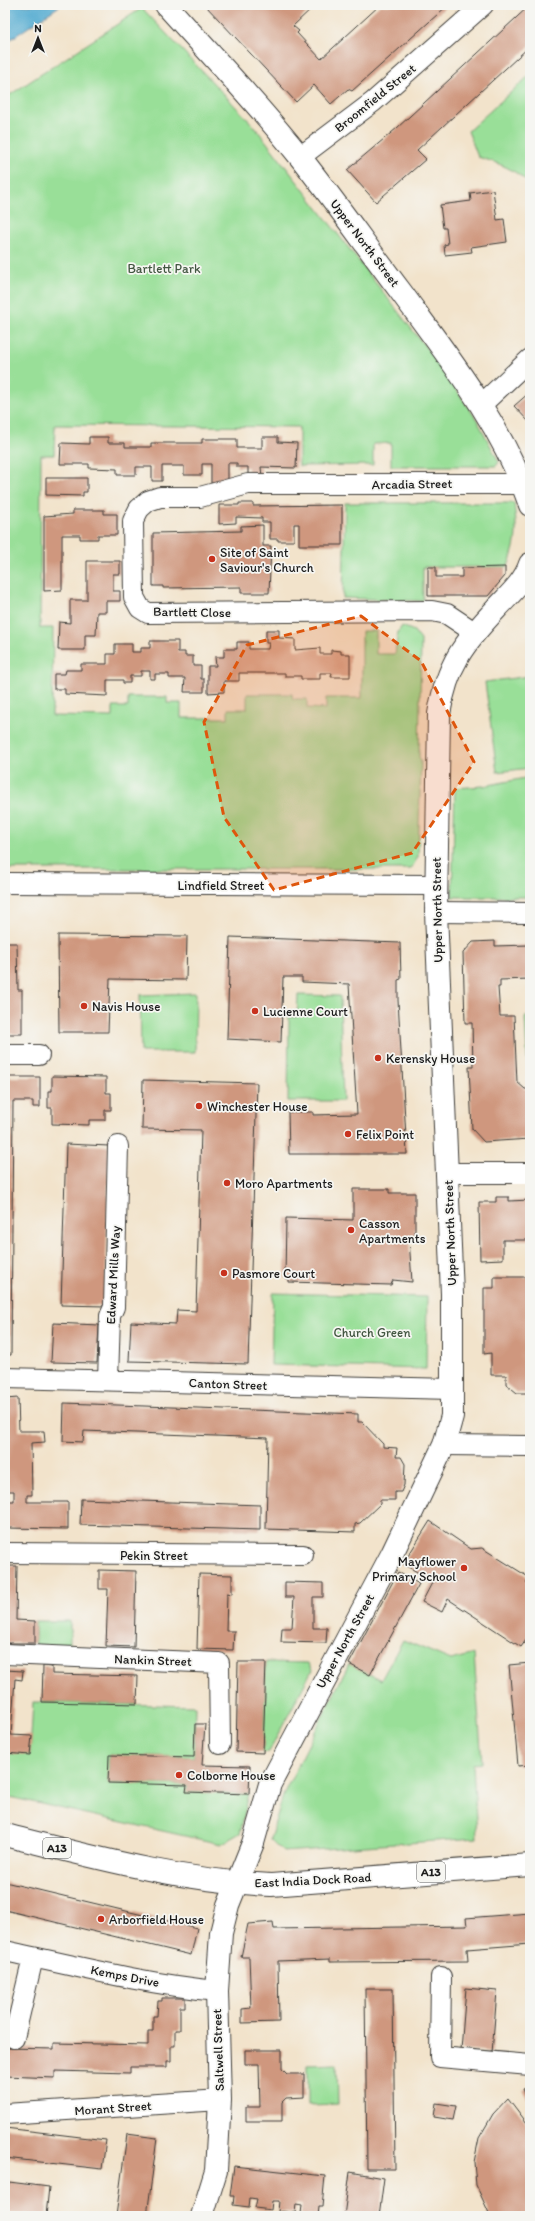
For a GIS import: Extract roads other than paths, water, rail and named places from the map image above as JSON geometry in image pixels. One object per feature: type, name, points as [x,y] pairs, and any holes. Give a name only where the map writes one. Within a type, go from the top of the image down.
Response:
[{"type":"main road","name":"Upper North Street","points":[[166,5],[266,116],[300,157],[436,340],[481,405],[506,447],[523,484],[530,505]]},
{"type":"main road","name":"Upper North Street","points":[[236,1884],[252,1843],[270,1784],[392,1554],[444,1445],[452,1416],[452,1294],[436,912],[439,714],[443,690],[450,670],[474,632],[521,582],[530,564]]},
{"type":"main road","name":"East India Dock Road","points":[[5,1835],[127,1865],[236,1884],[271,1885],[530,1864]]},
{"type":"main road","name":"Saltwell Street","points":[[202,2216],[216,2171],[220,2100],[217,1990],[221,1933],[236,1884]]},
{"type":"street","name":"Broomfield Street","points":[[300,157],[373,102],[449,36],[482,5]]},
{"type":"street","points":[[481,405],[530,359]]},
{"type":"street","name":"Bartlett Close","points":[[302,484],[248,484],[200,497],[160,498],[148,501],[139,509],[133,521],[134,597],[140,608],[148,613],[161,614],[432,611],[447,614],[474,632]]},
{"type":"street","name":"Arcadia Street","points":[[302,484],[523,484]]},
{"type":"street","name":"Lindfield Street","points":[[5,883],[436,885]]},
{"type":"street","points":[[436,912],[530,913]]},
{"type":"street","points":[[5,1055],[39,1055]]},
{"type":"street","name":"Edward Mills Way","points":[[108,1380],[110,1316],[114,1307],[118,1146]]},
{"type":"street","points":[[448,1173],[530,1173]]},
{"type":"street","name":"Canton Street","points":[[5,1378],[452,1389]]},
{"type":"street","points":[[444,1445],[530,1446]]},
{"type":"street","name":"Pekin Street","points":[[5,1553],[303,1555]]},
{"type":"street","name":"Nankin Street","points":[[5,1654],[219,1663],[220,1744]]},
{"type":"street","name":"Kemps Drive","points":[[5,1951],[185,1988],[217,1990]]},
{"type":"street","points":[[14,2038],[34,1958]]},
{"type":"street","points":[[441,1977],[440,2057],[530,2065]]},
{"type":"street","name":"Morant Street","points":[[5,2114],[220,2100]]},
{"type":"water","points":[[5,5],[61,5],[5,43]]},
{"type":"place","name":"Site of Saint Saviour's Church","points":[[212,559]]},
{"type":"place","name":"Navis House","points":[[84,1006]]},
{"type":"place","name":"Lucienne Court","points":[[255,1011]]},
{"type":"place","name":"Kerensky House","points":[[378,1058]]},
{"type":"place","name":"Winchester House","points":[[199,1106]]},
{"type":"place","name":"Felix Point","points":[[348,1134]]},
{"type":"place","name":"Moro Apartments","points":[[227,1183]]},
{"type":"place","name":"Casson Apartments","points":[[351,1230]]},
{"type":"place","name":"Pasmore Court","points":[[224,1273]]},
{"type":"place","name":"Mayflower Primary School","points":[[464,1568]]},
{"type":"place","name":"Colborne House","points":[[179,1775]]},
{"type":"place","name":"Arborfield House","points":[[101,1919]]},
{"type":"park label","name":"Bartlett Park","points":[[164,268]]},
{"type":"park label","name":"Church Green","points":[[372,1332]]}]
